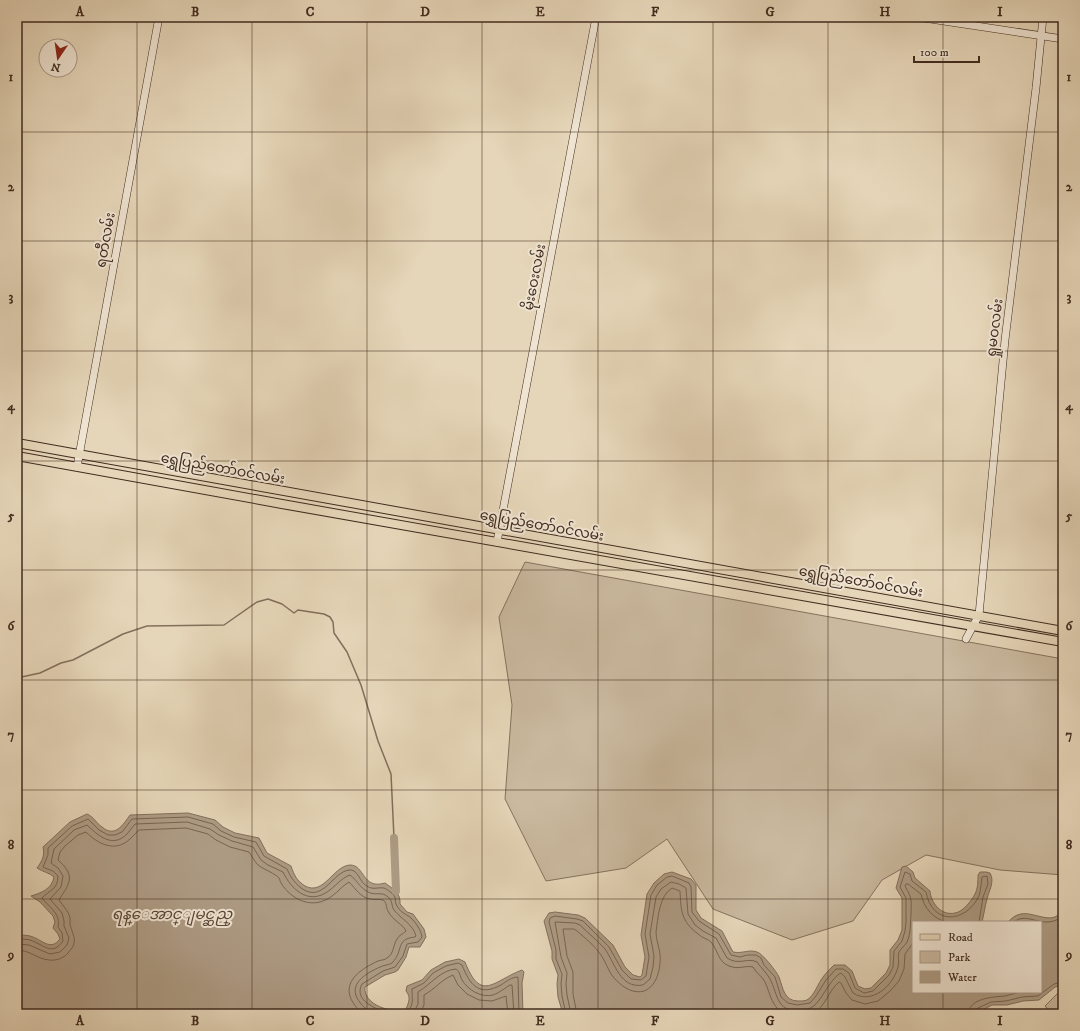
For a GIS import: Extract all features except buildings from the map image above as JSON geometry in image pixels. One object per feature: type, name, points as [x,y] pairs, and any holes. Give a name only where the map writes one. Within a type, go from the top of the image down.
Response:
[{"type":"main road","name":"ရွှေပြည်တော်ဝင်လမ်း","points":[[17,443],[1063,631]]},
{"type":"main road","name":"ရွှေပြည်တော်ဝင်လမ်း","points":[[17,456],[1063,642]]},
{"type":"street","name":"ရတီလမ်း","points":[[77,467],[158,17]]},
{"type":"street","name":"မိုးဝေးလမ်း","points":[[497,542],[596,17]]},
{"type":"street","points":[[917,17],[1063,39]]},
{"type":"street","name":"ရှုမဝလမ်း","points":[[966,639],[979,615],[1005,340],[1011,300],[1043,17]]},
{"type":"green space","points":[[525,562],[1063,659],[1063,875],[1000,870],[926,855],[882,880],[853,921],[792,940],[713,909],[667,839],[626,868],[546,881],[505,799],[512,705],[499,617]]},
{"type":"green space","points":[[1063,988],[1063,1014],[1052,1014],[1045,1006]]},
{"type":"water","name":"ရန္ေအာင္ျမင္ဆည္","points":[[188,813],[215,820],[223,827],[235,833],[259,838],[267,853],[291,866],[296,878],[305,886],[312,888],[318,887],[338,870],[350,865],[359,869],[372,883],[385,883],[398,894],[400,904],[407,912],[413,914],[424,929],[426,937],[420,947],[409,947],[406,957],[398,970],[385,975],[365,987],[369,999],[373,1003],[386,1009],[406,1009],[409,1000],[409,995],[406,991],[407,986],[422,980],[431,970],[445,962],[459,959],[465,962],[471,975],[482,985],[489,986],[522,970],[524,972],[522,983],[523,1014],[17,1014],[17,935],[30,936],[49,945],[56,943],[60,939],[53,928],[55,922],[53,916],[40,902],[31,896],[42,892],[51,885],[54,877],[37,868],[43,858],[43,847],[70,822],[87,814],[102,827],[107,830],[115,831],[130,815]]},
{"type":"water","points":[[906,866],[913,872],[915,878],[930,891],[932,900],[938,908],[945,913],[958,912],[967,905],[977,889],[978,875],[980,872],[990,873],[992,880],[982,921],[912,921],[912,993],[1042,993],[1042,921],[1009,921],[1015,916],[1021,914],[1045,918],[1056,917],[1060,913],[1063,906],[1063,985],[1055,987],[1039,1000],[1023,1001],[1007,1005],[992,1005],[975,1014],[563,1014],[558,997],[558,975],[552,959],[552,951],[544,921],[549,913],[555,912],[578,915],[585,918],[613,945],[625,967],[633,975],[640,977],[642,975],[645,957],[641,935],[647,894],[654,883],[664,874],[672,872],[691,879],[696,885],[696,910],[701,918],[722,931],[733,952],[754,951],[759,953],[778,975],[785,993],[790,999],[804,1001],[810,998],[823,977],[834,965],[845,965],[852,971],[858,986],[865,989],[871,988],[886,973],[890,965],[890,950],[898,940],[902,930],[902,898],[896,888],[902,867]]},
{"type":"waterway","points":[[17,678],[40,673],[61,663],[73,660],[123,634],[147,626],[224,625],[257,602],[268,599],[282,604],[294,613],[298,610],[324,614],[330,617],[333,622],[334,633],[347,652],[361,685],[378,741],[391,774],[394,838]]},
{"type":"waterway","points":[[394,838],[396,891]]}]
